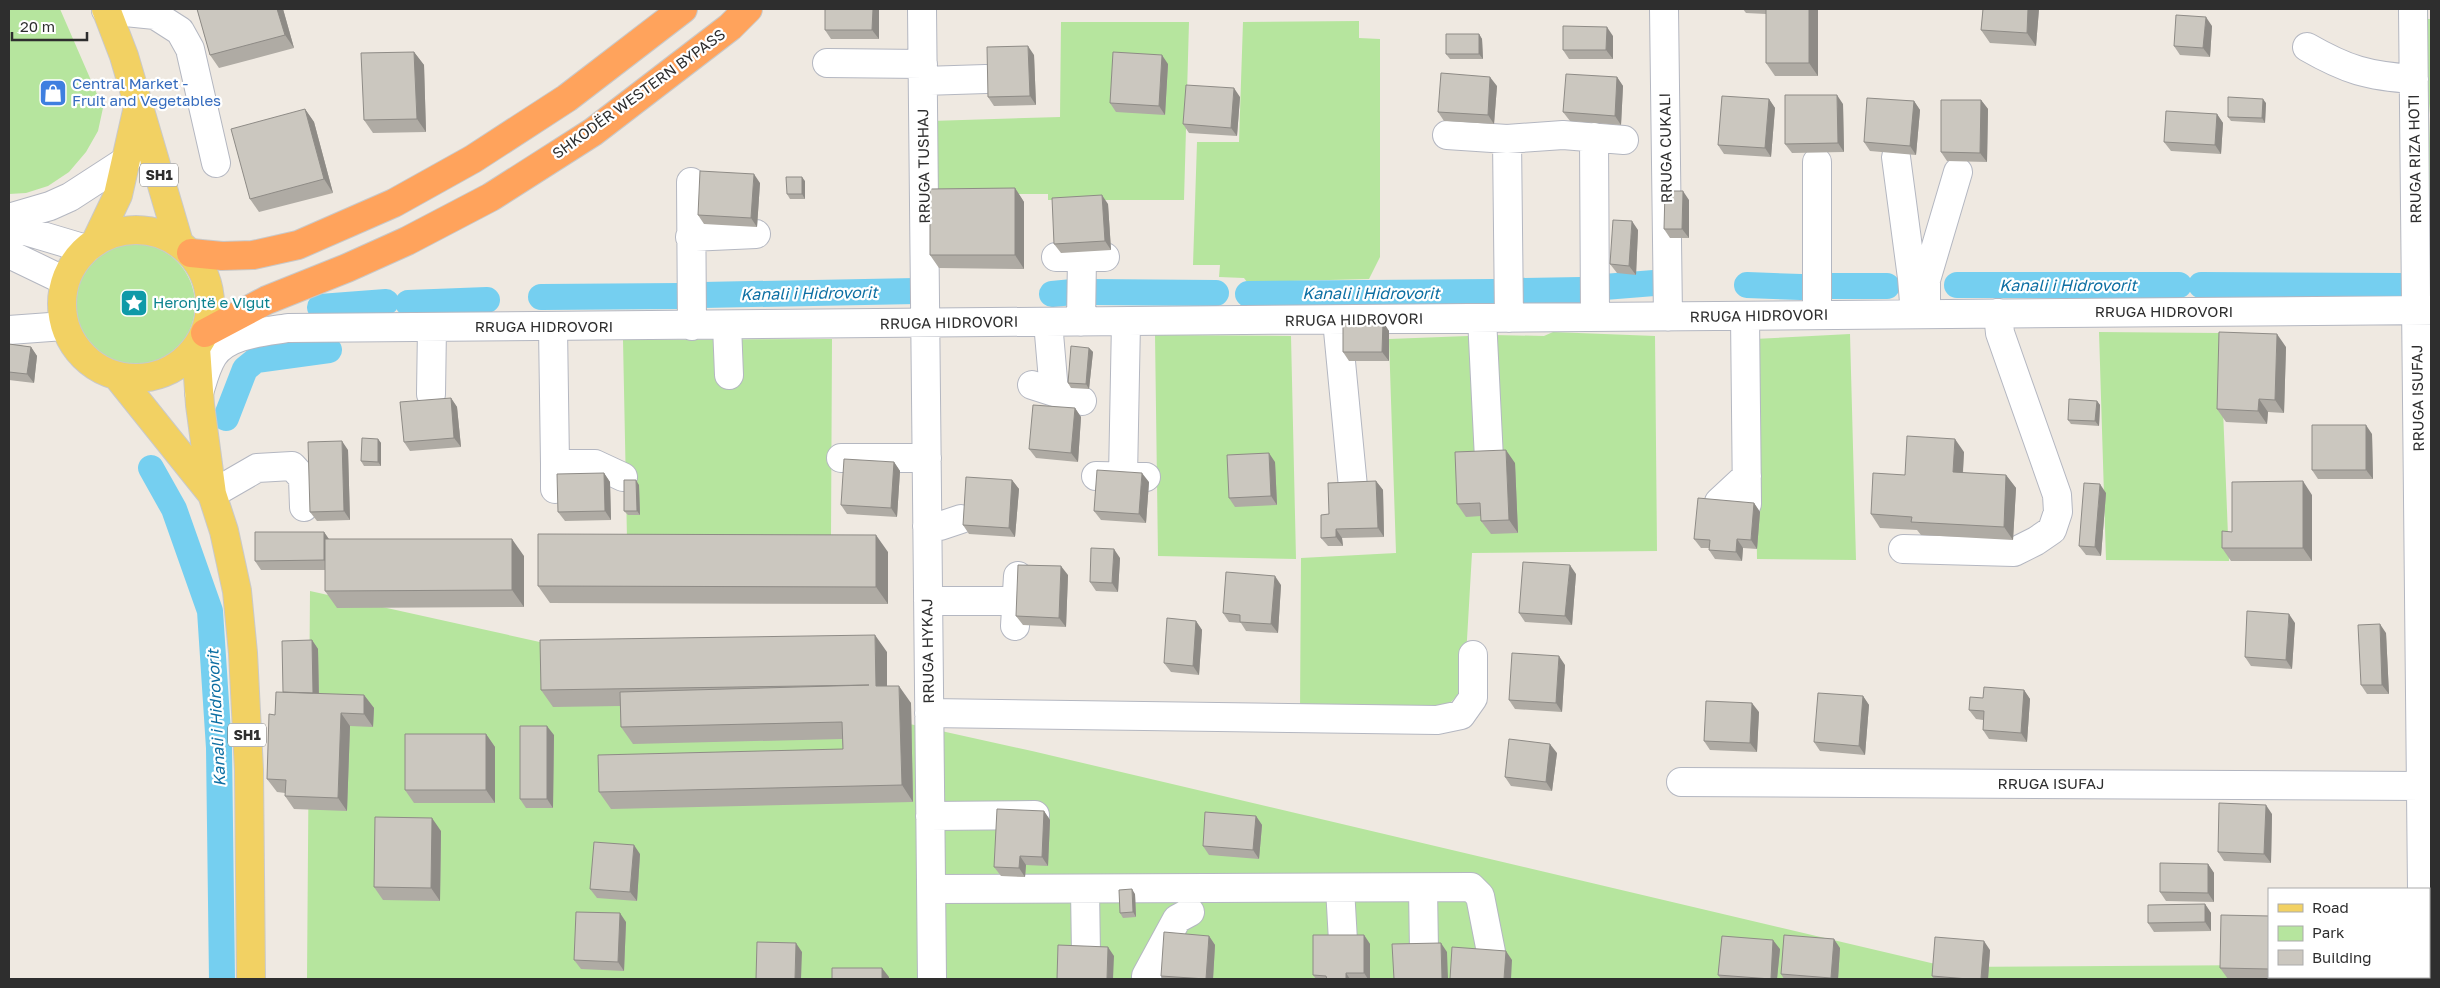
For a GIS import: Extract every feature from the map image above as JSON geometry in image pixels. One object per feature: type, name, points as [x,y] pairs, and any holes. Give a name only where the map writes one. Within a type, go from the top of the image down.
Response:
[{"type":"highway","points":[[185,248],[222,256],[253,254],[298,245],[394,203],[473,159],[567,98],[683,9]]},
{"type":"highway","name":"SHKODËR WESTERN BYPASS","points":[[202,339],[267,300],[347,268],[407,241],[491,197],[593,132],[730,27],[748,9]]},
{"type":"main road","name":"SH1","points":[[106,9],[124,56],[138,108],[185,248],[206,278],[210,292],[209,322],[202,339],[181,364],[162,374],[140,378],[118,376],[95,366],[76,349],[64,326],[62,296],[65,281],[77,258],[91,245],[118,194],[138,108]]},
{"type":"main road","points":[[91,245],[116,232],[138,230],[160,233],[185,248]]},
{"type":"main road","name":"SH1","points":[[202,339],[199,392],[212,494],[224,531],[237,591],[243,653],[249,770],[251,979]]},
{"type":"main road","name":"SH1","points":[[118,376],[212,494]]},
{"type":"street","points":[[106,9],[155,15],[180,31],[190,49],[216,163]]},
{"type":"street","name":"RRUGA TUSHAJ","points":[[922,9],[925,324]]},
{"type":"street","name":"RRUGA CUKALI","points":[[1664,9],[1668,317]]},
{"type":"street","name":"RRUGA RIZA HOTI","points":[[2413,9],[2414,79],[2426,315]]},
{"type":"street","points":[[2307,47],[2351,70],[2385,77],[2414,79]]},
{"type":"street","points":[[827,63],[986,79]]},
{"type":"street","points":[[1447,135],[1507,139],[1542,135],[1624,140]]},
{"type":"street","points":[[1594,137],[1595,317]]},
{"type":"street","points":[[1507,139],[1509,318]]},
{"type":"street","points":[[1896,157],[1912,278],[1920,314]]},
{"type":"street","points":[[9,218],[50,206],[70,197],[127,160]]},
{"type":"street","points":[[1816,315],[1818,162]]},
{"type":"street","points":[[1920,314],[1926,280],[1958,172]]},
{"type":"street","points":[[691,182],[692,326]]},
{"type":"street","points":[[9,226],[91,245]]},
{"type":"street","points":[[690,237],[756,234]]},
{"type":"street","points":[[9,254],[65,281]]},
{"type":"street","points":[[1080,322],[1081,257]]},
{"type":"street","name":"RRUGA HIDROVORI","points":[[202,339],[248,328],[276,330],[1920,314],[2426,315]]},
{"type":"street","points":[[1903,549],[2014,552],[2036,542],[2052,530],[2058,512],[2057,495],[2000,333],[1998,314]]},
{"type":"street","name":"RRUGA ISUFAJ","points":[[2422,888],[2421,786],[2426,315]]},
{"type":"street","points":[[1745,316],[1747,504]]},
{"type":"street","points":[[1482,318],[1489,459]]},
{"type":"street","points":[[1337,320],[1352,487]]},
{"type":"street","points":[[1048,322],[1043,389],[1082,401]]},
{"type":"street","points":[[1096,476],[1135,477],[1126,322]]},
{"type":"street","name":"RRUGA HYKAJ","points":[[925,324],[932,979]]},
{"type":"street","points":[[727,325],[729,375]]},
{"type":"street","points":[[9,330],[64,326]]},
{"type":"street","points":[[431,394],[432,327]]},
{"type":"street","points":[[553,327],[555,476],[595,464],[623,477]]},
{"type":"street","name":"RRUGA HIDROVORI","points":[[199,392],[214,355],[227,343],[242,337],[276,330]]},
{"type":"street","points":[[841,458],[927,458]]},
{"type":"street","points":[[212,494],[257,468],[292,466],[303,478],[304,507]]},
{"type":"street","points":[[1719,502],[1746,476]]},
{"type":"street","points":[[927,526],[940,526],[961,519]]},
{"type":"street","points":[[928,602],[1016,601]]},
{"type":"street","points":[[929,713],[1437,720],[1461,715],[1473,698],[1472,655]]},
{"type":"street","name":"RRUGA ISUFAJ","points":[[1681,782],[2421,786]]},
{"type":"street","points":[[930,816],[1039,816]]},
{"type":"street","points":[[931,889],[1085,889],[1190,900],[1341,899],[1423,888],[1472,887],[1480,896],[1491,952]]},
{"type":"street","points":[[1423,888],[1424,951]]},
{"type":"street","points":[[1085,889],[1086,954]]},
{"type":"street","points":[[1341,899],[1343,941]]},
{"type":"street","points":[[1190,900],[1191,941]]},
{"type":"street","points":[[1146,976],[1177,919],[1190,900]]},
{"type":"green space","name":"Central Market - Fruit and Vegetables","points":[[9,9],[60,9],[103,108],[98,131],[86,152],[69,172],[48,186],[26,193],[9,194]]},
{"type":"green space","points":[[2422,19],[2431,19],[2431,251],[2425,250],[2430,115]]},
{"type":"green space","points":[[1359,21],[1359,38],[1380,39],[1380,257],[1369,279],[1247,282],[1244,278],[1219,277],[1220,265],[1193,265],[1197,142],[1239,142],[1243,22]]},
{"type":"green space","points":[[1061,22],[1189,22],[1184,200],[1048,200],[1048,194],[931,194],[931,121],[1060,117]]},
{"type":"green space","points":[[133,243],[157,247],[177,261],[191,281],[195,305],[191,329],[177,349],[157,363],[133,367],[109,363],[89,349],[75,329],[71,305],[75,281],[89,261],[109,247]]},
{"type":"green space","points":[[1553,332],[1655,336],[1657,551],[1472,553],[1465,674],[1459,694],[1443,710],[1300,712],[1301,558],[1396,553],[1389,339],[1494,335],[1544,336]]},
{"type":"green space","points":[[2099,332],[2220,333],[2229,561],[2106,560]]},
{"type":"green space","points":[[1850,334],[1856,560],[1757,559],[1754,339]]},
{"type":"green space","points":[[1155,335],[1291,336],[1296,559],[1158,556]]},
{"type":"green space","points":[[832,339],[831,538],[627,539],[623,340]]},
{"type":"green space","points":[[310,591],[1032,751],[1948,967],[2268,965],[2268,978],[2430,978],[2431,964],[2431,979],[307,979]]},
{"type":"building","points":[[197,9],[277,9],[285,35],[210,55]]},
{"type":"building","points":[[825,9],[873,9],[872,30],[825,30]]},
{"type":"building","points":[[1766,9],[1809,9],[1809,63],[1766,63]]},
{"type":"building","points":[[1983,9],[2028,9],[2027,33],[1981,30]]},
{"type":"building","points":[[2176,15],[2206,17],[2203,48],[2174,46]]},
{"type":"building","points":[[1563,26],[1607,27],[1606,50],[1563,50]]},
{"type":"building","points":[[1446,34],[1479,34],[1479,54],[1446,54]]},
{"type":"building","points":[[1028,46],[1030,96],[988,97],[987,47]]},
{"type":"building","points":[[414,52],[417,119],[364,120],[361,53]]},
{"type":"building","points":[[1113,52],[1162,55],[1159,106],[1110,103]]},
{"type":"building","points":[[1441,73],[1490,77],[1488,115],[1438,112]]},
{"type":"building","points":[[1566,74],[1617,77],[1615,116],[1563,112]]},
{"type":"building","points":[[1186,85],[1234,88],[1231,128],[1183,124]]},
{"type":"building","points":[[1785,95],[1837,95],[1838,143],[1785,144]]},
{"type":"building","points":[[1722,96],[1769,99],[1765,148],[1718,145]]},
{"type":"building","points":[[2228,97],[2263,99],[2262,118],[2228,117]]},
{"type":"building","points":[[1867,98],[1914,101],[1910,146],[1864,142]]},
{"type":"building","points":[[1941,100],[1981,100],[1980,153],[1941,152]]},
{"type":"building","points":[[305,109],[324,179],[250,199],[231,129]]},
{"type":"building","points":[[2166,111],[2217,114],[2215,145],[2164,142]]},
{"type":"building","points":[[700,171],[754,174],[751,218],[698,215]]},
{"type":"building","points":[[786,177],[802,177],[802,194],[787,194]]},
{"type":"building","points":[[1015,188],[1015,255],[930,255],[930,189]]},
{"type":"building","points":[[1665,191],[1683,191],[1682,229],[1664,229]]},
{"type":"building","points":[[1102,195],[1105,241],[1054,244],[1052,198]]},
{"type":"building","points":[[1613,220],[1632,221],[1629,266],[1610,264]]},
{"type":"building","points":[[1343,321],[1383,322],[1382,352],[1343,352]]},
{"type":"building","points":[[2219,332],[2277,334],[2275,400],[2259,399],[2258,411],[2217,409]]},
{"type":"building","points":[[9,344],[31,347],[27,374],[9,372]]},
{"type":"building","points":[[1071,346],[1089,348],[1086,384],[1068,383]]},
{"type":"building","points":[[451,398],[454,438],[404,442],[400,402]]},
{"type":"building","points":[[2069,399],[2097,401],[2095,421],[2068,420]]},
{"type":"building","points":[[1033,405],[1075,408],[1071,453],[1029,449]]},
{"type":"building","points":[[2312,425],[2366,425],[2366,470],[2312,470]]},
{"type":"building","points":[[1907,436],[1955,439],[1953,472],[2006,475],[2004,527],[1911,522],[1912,517],[1871,514],[1873,473],[1905,475]]},
{"type":"building","points":[[362,438],[378,439],[378,462],[361,461]]},
{"type":"building","points":[[342,441],[344,511],[310,512],[308,442]]},
{"type":"building","points":[[1506,450],[1509,520],[1481,521],[1480,503],[1457,504],[1455,452]]},
{"type":"building","points":[[1269,453],[1271,496],[1229,498],[1227,455]]},
{"type":"building","points":[[844,459],[894,462],[891,508],[841,505]]},
{"type":"building","points":[[1097,470],[1142,473],[1139,514],[1094,511]]},
{"type":"building","points":[[604,473],[605,511],[558,512],[557,474]]},
{"type":"building","points":[[966,477],[1012,480],[1009,528],[963,525]]},
{"type":"building","points":[[624,480],[636,480],[637,511],[624,511]]},
{"type":"building","points":[[1376,481],[1378,528],[1336,529],[1336,537],[1321,538],[1321,515],[1329,514],[1328,483]]},
{"type":"building","points":[[2303,481],[2303,548],[2222,548],[2222,531],[2232,532],[2232,482]]},
{"type":"building","points":[[2084,483],[2100,484],[2095,547],[2079,546]]},
{"type":"building","points":[[1698,498],[1754,503],[1751,540],[1737,539],[1736,552],[1709,550],[1710,540],[1694,539]]},
{"type":"building","points":[[255,532],[324,532],[324,560],[255,561]]},
{"type":"building","points":[[538,534],[876,535],[876,587],[538,586]]},
{"type":"building","points":[[325,539],[512,539],[512,590],[325,591]]},
{"type":"building","points":[[1091,548],[1114,549],[1112,583],[1090,582]]},
{"type":"building","points":[[1523,562],[1570,565],[1565,616],[1519,613]]},
{"type":"building","points":[[1018,565],[1061,566],[1059,618],[1016,616]]},
{"type":"building","points":[[1226,572],[1275,576],[1271,624],[1240,622],[1240,615],[1223,613]]},
{"type":"building","points":[[2247,611],[2289,614],[2286,660],[2245,657]]},
{"type":"building","points":[[1167,618],[1196,621],[1193,666],[1164,663]]},
{"type":"building","points":[[2380,624],[2382,685],[2361,685],[2358,625]]},
{"type":"building","points":[[875,635],[876,686],[899,686],[902,785],[599,792],[598,755],[843,749],[842,722],[621,727],[620,692],[869,685],[541,690],[540,640]]},
{"type":"building","points":[[312,640],[313,693],[283,692],[282,641]]},
{"type":"building","points":[[1512,653],[1559,656],[1556,703],[1509,700]]},
{"type":"building","points":[[1984,687],[2024,690],[2021,733],[1983,730],[1984,711],[1969,710],[1970,697],[1983,698]]},
{"type":"building","points":[[276,692],[364,695],[364,714],[341,713],[338,798],[285,796],[286,780],[267,779],[269,714],[275,715]]},
{"type":"building","points":[[1818,693],[1863,696],[1859,746],[1814,742]]},
{"type":"building","points":[[1706,701],[1752,703],[1750,743],[1704,741]]},
{"type":"building","points":[[520,726],[547,726],[547,799],[520,799]]},
{"type":"building","points":[[405,734],[486,734],[486,790],[405,790]]},
{"type":"building","points":[[1509,739],[1550,744],[1546,782],[1505,777]]},
{"type":"building","points":[[2219,803],[2266,805],[2264,854],[2218,852]]},
{"type":"building","points":[[997,809],[1044,811],[1042,857],[1020,856],[1019,868],[994,867]]},
{"type":"building","points":[[1205,812],[1256,816],[1253,850],[1203,846]]},
{"type":"building","points":[[375,817],[432,818],[431,888],[374,887]]},
{"type":"building","points":[[594,842],[634,845],[630,892],[590,889]]},
{"type":"building","points":[[2160,863],[2208,864],[2208,893],[2160,892]]},
{"type":"building","points":[[1132,889],[1133,912],[1120,913],[1119,890]]},
{"type":"building","points":[[2205,904],[2205,922],[2148,923],[2148,905]]},
{"type":"building","points":[[576,912],[620,913],[618,962],[574,960]]},
{"type":"building","points":[[2221,915],[2268,916],[2268,969],[2220,968]]},
{"type":"building","points":[[1164,932],[1209,936],[1206,979],[1161,976]]},
{"type":"building","points":[[1313,935],[1364,935],[1364,973],[1346,973],[1346,979],[1327,979],[1326,976],[1313,975]]},
{"type":"building","points":[[1784,935],[1834,939],[1831,978],[1781,974]]},
{"type":"building","points":[[1722,936],[1773,940],[1771,979],[1718,975]]},
{"type":"building","points":[[1935,937],[1984,941],[1981,979],[1932,976]]},
{"type":"building","points":[[757,942],[796,943],[795,979],[756,979]]},
{"type":"building","points":[[1441,943],[1442,979],[1394,979],[1392,944]]},
{"type":"building","points":[[1058,945],[1108,947],[1107,979],[1057,979]]},
{"type":"building","points":[[1452,947],[1506,951],[1504,979],[1450,979]]},
{"type":"building","points":[[832,968],[882,968],[882,979],[832,979]]},
{"type":"waterway","name":"Kanali i Hidrovorit","points":[[1604,287],[1654,283]]},
{"type":"waterway","name":"Kanali i Hidrovorit","points":[[1747,285],[1801,287]]},
{"type":"waterway","name":"Kanali i Hidrovorit","points":[[1957,285],[2179,285]]},
{"type":"waterway","name":"Kanali i Hidrovorit","points":[[2201,285],[2401,286]]},
{"type":"waterway","name":"Kanali i Hidrovorit","points":[[1824,286],[1887,286]]},
{"type":"waterway","name":"Kanali i Hidrovorit","points":[[1517,291],[1581,290]]},
{"type":"waterway","name":"Kanali i Hidrovorit","points":[[702,295],[916,291]]},
{"type":"waterway","name":"Kanali i Hidrovorit","points":[[1052,294],[1073,292]]},
{"type":"waterway","name":"Kanali i Hidrovorit","points":[[1089,292],[1216,293]]},
{"type":"waterway","name":"Kanali i Hidrovorit","points":[[1248,294],[1495,292]]},
{"type":"waterway","name":"Kanali i Hidrovorit","points":[[541,297],[681,296]]},
{"type":"waterway","name":"Kanali i Hidrovorit","points":[[408,303],[487,300]]},
{"type":"waterway","name":"Kanali i Hidrovorit","points":[[320,307],[386,302]]},
{"type":"waterway","name":"Kanali i Hidrovorit","points":[[226,418],[245,369],[256,360],[329,350]]},
{"type":"waterway","name":"Kanali i Hidrovorit","points":[[151,468],[174,509],[210,611],[219,748],[222,979]]},
{"type":"place","name":"Central Market - Fruit and Vegetables","points":[[53,93]]},
{"type":"place","name":"Heronjtë e Vigut","points":[[134,303]]}]
